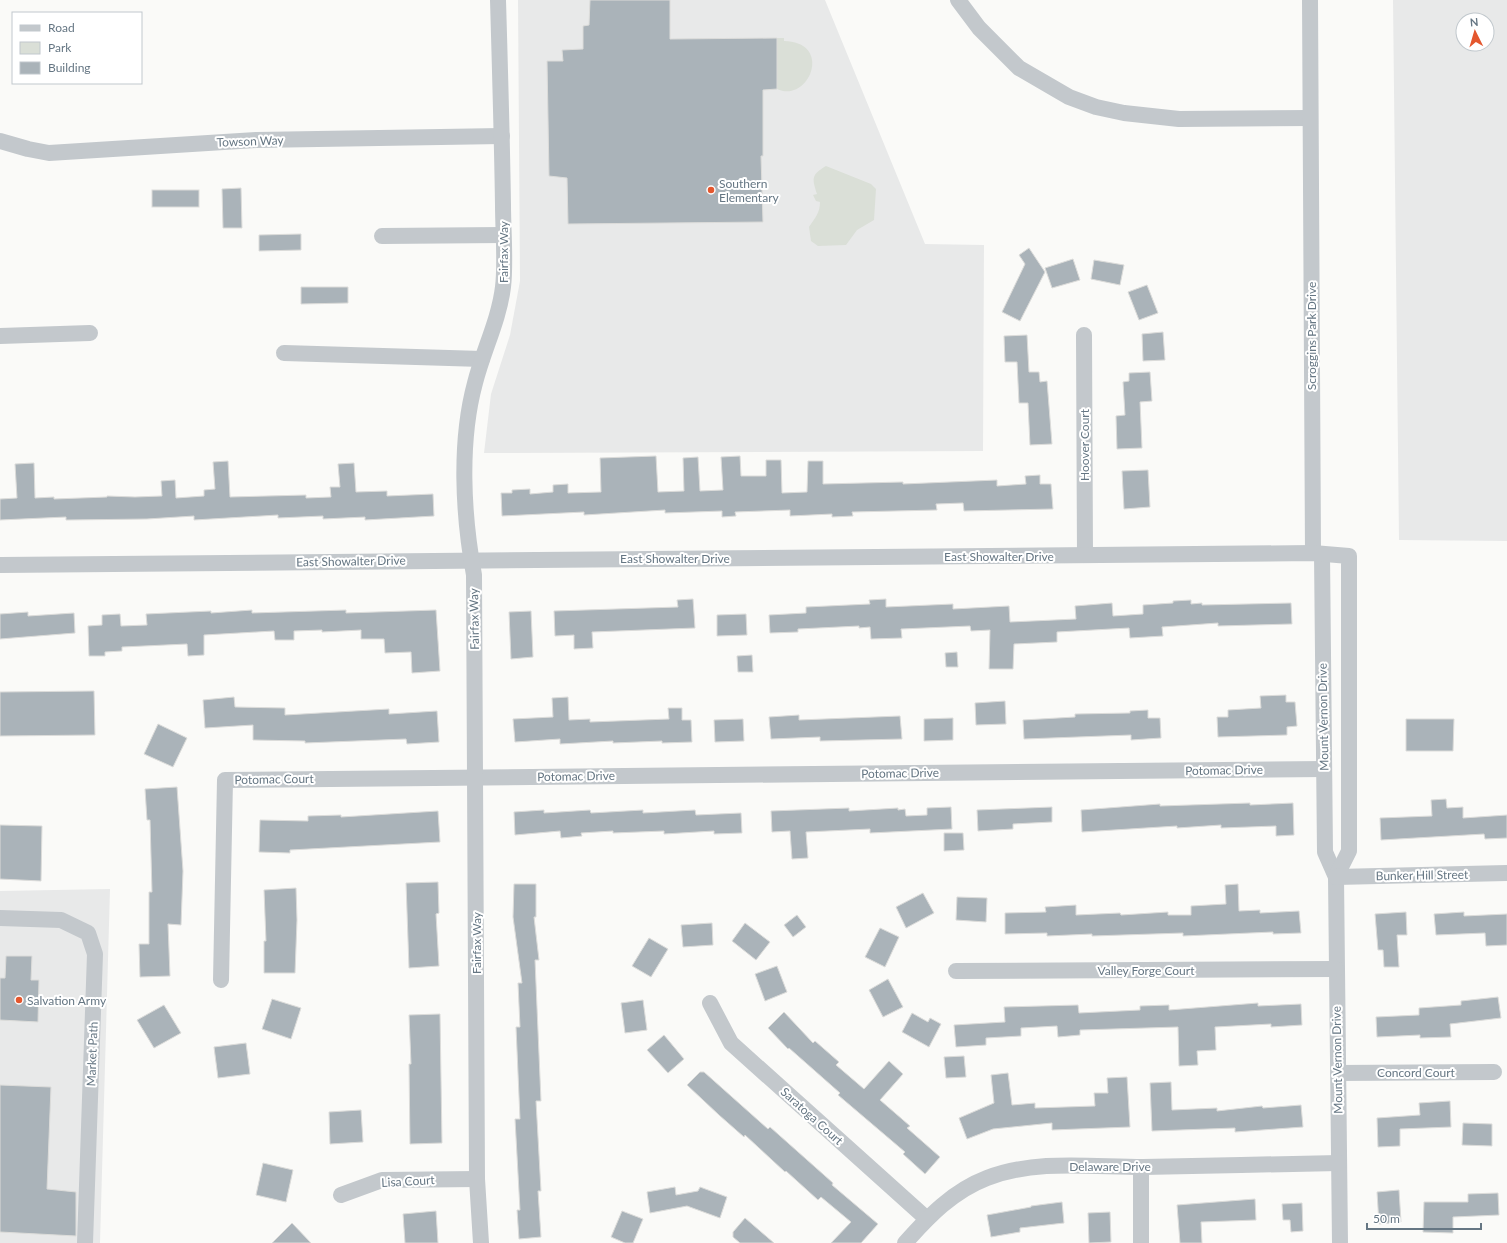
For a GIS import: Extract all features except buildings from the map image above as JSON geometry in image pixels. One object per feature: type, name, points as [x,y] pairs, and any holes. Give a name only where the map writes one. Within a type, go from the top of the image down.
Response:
[{"type":"street","name":"Fairfax Way","points":[[481,1243],[477,1178],[474,575],[467,537],[465,447],[467,416],[482,358],[494,324],[503,287],[502,136],[498,0]]},
{"type":"street","points":[[958,0],[979,28],[1019,68],[1068,97],[1096,107],[1124,113],[1179,119],[1310,118]]},
{"type":"street","name":"Scroggins Park Drive","points":[[1310,0],[1310,118],[1318,554]]},
{"type":"street","name":"Towson Way","points":[[0,141],[28,149],[49,152],[256,140],[502,136]]},
{"type":"street","points":[[382,236],[503,235]]},
{"type":"street","points":[[0,336],[90,333]]},
{"type":"street","name":"Hoover Court","points":[[1084,335],[1085,555]]},
{"type":"street","points":[[284,353],[482,358]]},
{"type":"street","name":"East Showalter Drive","points":[[0,565],[1085,555],[1318,554],[1349,556]]},
{"type":"street","name":"Mount Vernon Drive","points":[[1318,554],[1325,852],[1336,877],[1340,1243]]},
{"type":"street","name":"Mount Vernon Drive","points":[[1336,877],[1349,851],[1349,556]]},
{"type":"street","name":"Potomac Drive","points":[[476,777],[1324,769]]},
{"type":"street","name":"Potomac Court","points":[[221,980],[225,780],[476,777]]},
{"type":"street","name":"Bunker Hill Street","points":[[1336,877],[1507,873]]},
{"type":"street","name":"Market Path","points":[[0,918],[61,920],[88,933],[95,954],[85,1243]]},
{"type":"street","name":"Valley Forge Court","points":[[956,971],[1336,969]]},
{"type":"street","name":"Saratoga Court","points":[[710,1003],[731,1043],[926,1219]]},
{"type":"street","name":"Concord Court","points":[[1338,1073],[1494,1072]]},
{"type":"street","name":"Delaware Drive","points":[[905,1243],[926,1219],[960,1191],[988,1178],[1014,1170],[1049,1166],[1142,1167],[1339,1163]]},
{"type":"street","points":[[1141,1243],[1142,1167]]},
{"type":"street","name":"Lisa Court","points":[[341,1195],[382,1180],[477,1178]]},
{"type":"shaded area","name":"Southern Elementary","points":[[518,0],[825,0],[925,244],[984,245],[983,451],[484,453],[491,394],[510,335],[520,281]]},
{"type":"shaded area","points":[[1393,0],[1507,0],[1507,541],[1399,540]]},
{"type":"shaded area","points":[[110,889],[100,1243],[0,1243],[0,891]]},
{"type":"green space","points":[[777,38],[784,38],[784,41],[799,44],[808,51],[812,61],[811,71],[806,81],[799,88],[789,91],[777,89]]},
{"type":"green space","points":[[826,166],[871,184],[876,189],[874,220],[857,230],[846,245],[818,246],[811,241],[809,227],[820,206],[820,202],[816,201],[813,195],[817,194],[814,184],[814,177]]},
{"type":"place","name":"Southern Elementary","points":[[711,190]]},
{"type":"place","name":"Salvation Army","points":[[19,1000]]}]
